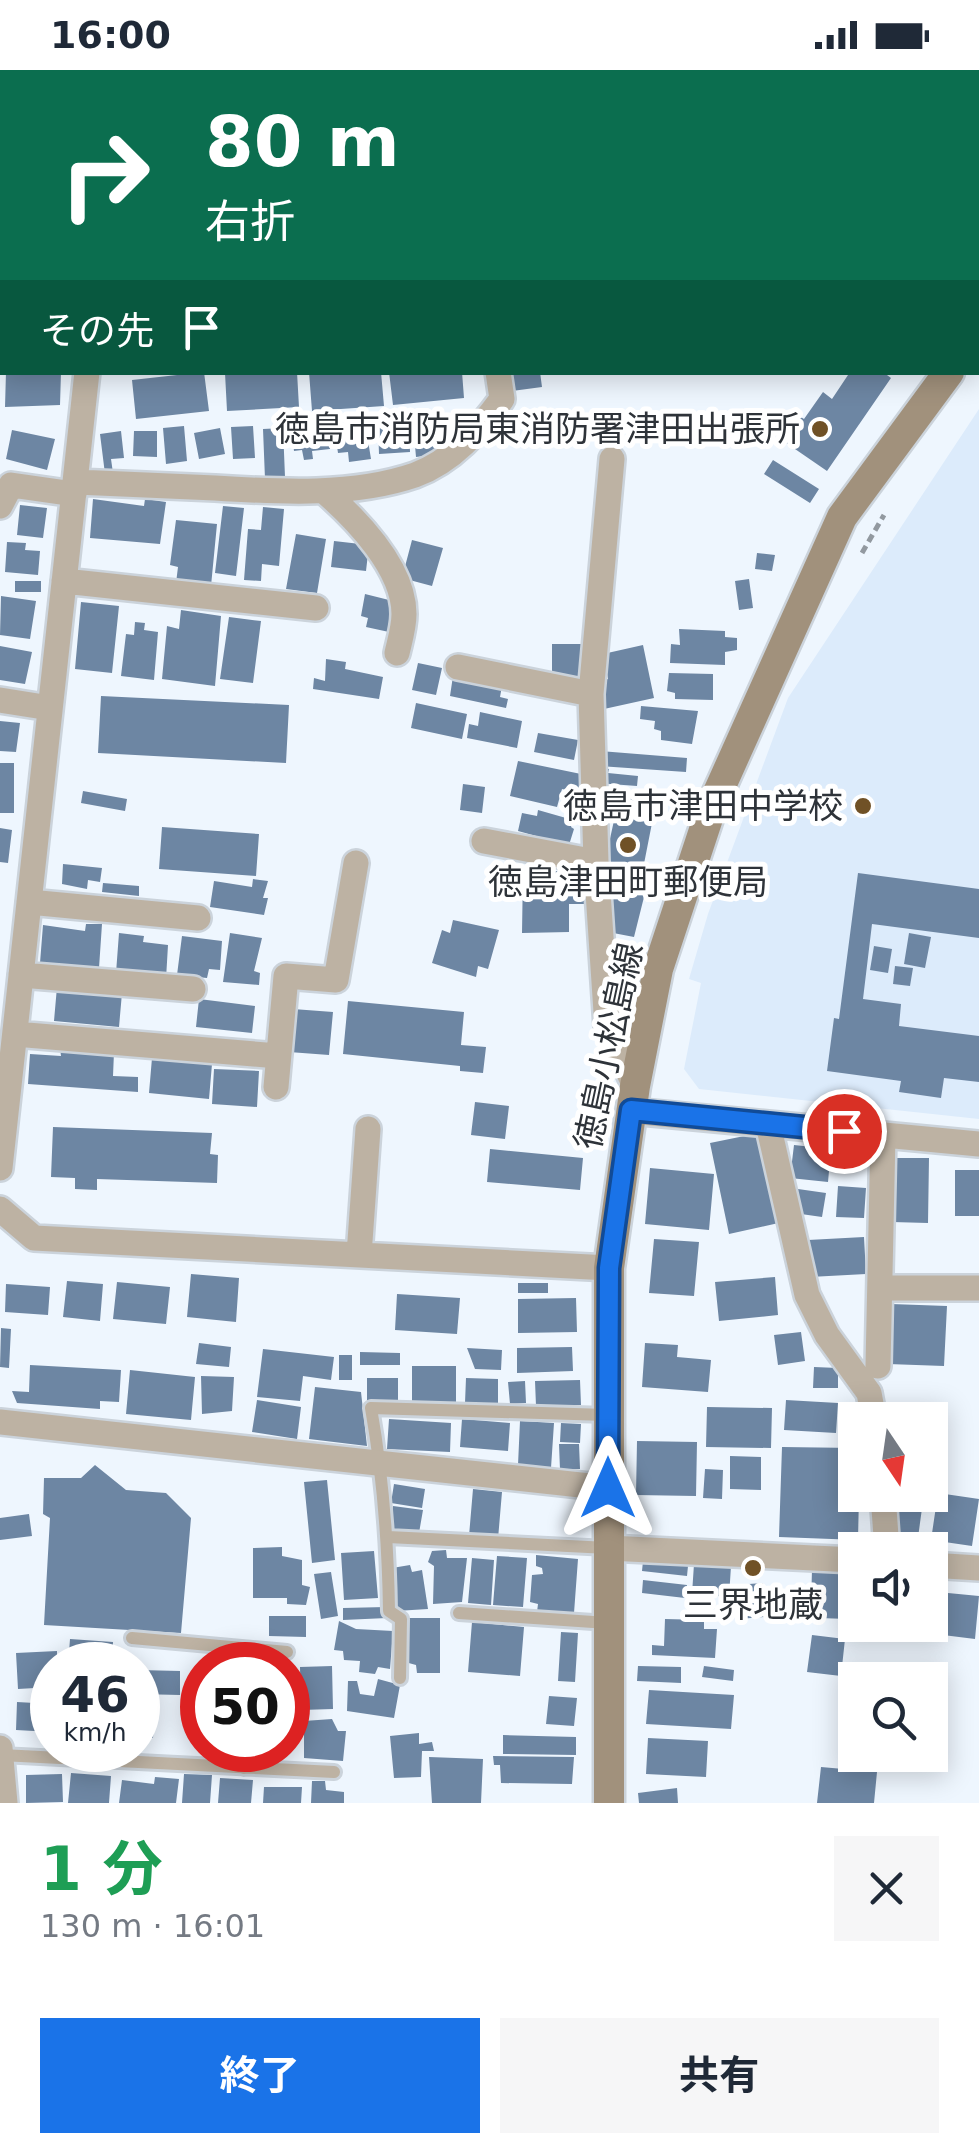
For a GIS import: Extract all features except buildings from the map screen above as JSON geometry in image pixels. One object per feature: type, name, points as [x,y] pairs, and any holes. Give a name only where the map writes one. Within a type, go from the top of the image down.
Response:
[{"type":"main road","name":"徳島小松島線","points":[[610,1803],[609,1268],[633,1098],[658,968],[712,806],[842,517],[948,375]]},
{"type":"street","points":[[0,1165],[88,375]]},
{"type":"street","points":[[0,506],[11,485],[288,492],[324,491],[416,474],[469,440],[502,399],[498,375]]},
{"type":"street","points":[[612,459],[591,694],[596,862],[607,1027],[633,1098],[768,1124],[979,1144]]},
{"type":"street","points":[[324,491],[370,538],[391,571],[404,608],[397,652]]},
{"type":"street","points":[[64,581],[316,608]]},
{"type":"street","points":[[458,667],[591,694]]},
{"type":"street","points":[[0,700],[50,708]]},
{"type":"street","points":[[484,841],[596,862]]},
{"type":"street","points":[[276,1087],[286,976],[336,980],[356,863]]},
{"type":"street","points":[[29,902],[198,918]]},
{"type":"street","points":[[21,975],[193,988]]},
{"type":"street","points":[[14,1034],[278,1056]]},
{"type":"street","points":[[768,1124],[807,1296],[826,1336],[869,1393],[871,1402]]},
{"type":"street","points":[[359,1256],[368,1130]]},
{"type":"street","points":[[878,1366],[883,1134]]},
{"type":"street","points":[[0,1209],[34,1238],[609,1268]]},
{"type":"street","points":[[880,1288],[979,1288]]},
{"type":"street","points":[[0,1422],[608,1488]]},
{"type":"street","points":[[608,1548],[838,1559]]},
{"type":"street","points":[[948,1566],[979,1568]]},
{"type":"street","points":[[0,1752],[4,1803]]},
{"type":"lane","points":[[400,1678],[400,1619],[389,1611],[388,1537],[371,1408],[608,1415]]},
{"type":"lane","points":[[388,1537],[608,1548]]},
{"type":"lane","points":[[459,1613],[608,1623]]},
{"type":"lane","points":[[132,1638],[180,1643]]},
{"type":"lane","points":[[0,1752],[180,1764]]},
{"type":"lane","points":[[310,1771],[334,1772]]},
{"type":"shaded area","name":"徳島市津田中学校","points":[[979,409],[979,1119],[699,1089],[684,1069],[701,983],[689,979],[708,914],[788,698]]},
{"type":"place","name":"徳島市消防局東消防署津田出張所","points":[[820,429]]},
{"type":"place","name":"徳島市津田中学校","points":[[863,806]]},
{"type":"place","name":"徳島津田町郵便局","points":[[628,845]]},
{"type":"place","name":"三界地蔵","points":[[753,1568]]},
{"type":"route","points":[[608,1488],[609,1268],[631,1110],[844,1131]]}]
